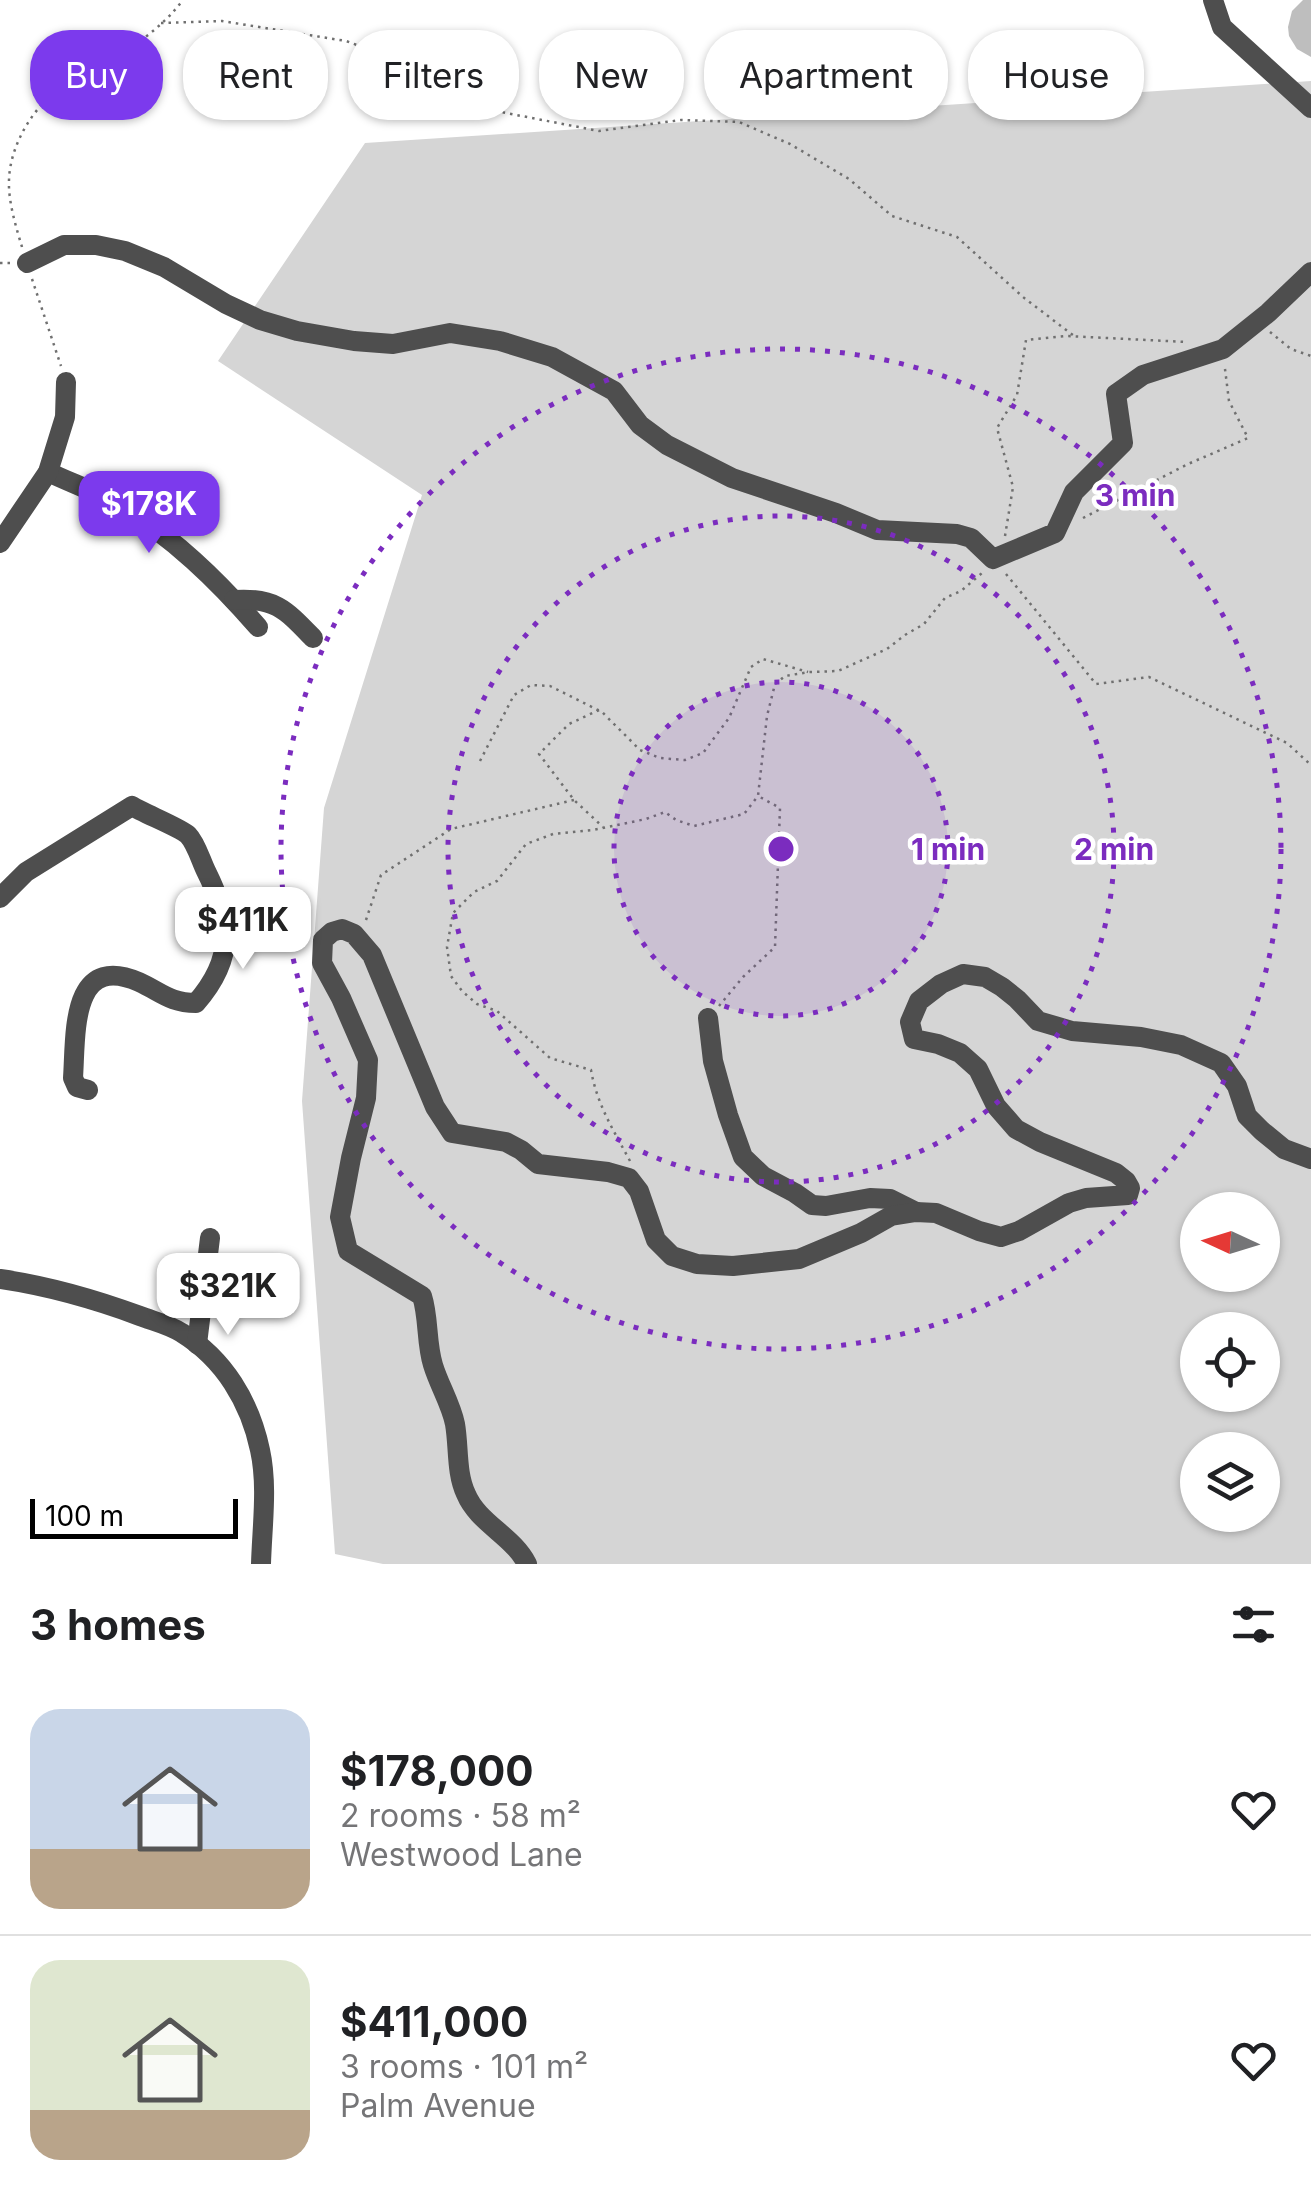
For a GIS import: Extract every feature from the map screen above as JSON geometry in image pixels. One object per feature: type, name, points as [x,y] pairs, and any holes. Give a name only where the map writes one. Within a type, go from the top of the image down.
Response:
[{"type":"street","points":[[1213,0],[1222,27],[1311,108]]},
{"type":"street","points":[[28,263],[64,245],[96,246],[151,261],[226,304],[296,331],[394,344],[450,333],[500,340],[552,357],[614,391],[640,425],[667,446],[732,478],[877,530],[957,534],[972,538],[987,552],[1055,532],[1074,492],[1123,442],[1116,394],[1143,375],[1223,350],[1311,272]]},
{"type":"street","points":[[0,543],[48,472],[64,417],[66,382]]},
{"type":"street","points":[[48,472],[117,504],[177,545],[220,584],[258,627]]},
{"type":"street","points":[[234,600],[260,599],[277,605],[313,638]]},
{"type":"street","points":[[0,898],[26,872],[132,806],[188,834],[220,900],[227,937],[218,972],[196,1002],[180,1003],[122,976],[104,978],[86,988],[79,1005],[73,1078],[78,1087],[88,1090]]},
{"type":"street","points":[[527,1564],[518,1550],[471,1507],[462,1487],[454,1420],[433,1366],[422,1296],[348,1251],[340,1218],[366,1098],[368,1060],[342,998],[322,963],[323,940],[332,932],[342,929],[354,934],[372,955],[435,1108],[452,1133],[506,1142],[538,1164],[628,1178],[639,1191],[656,1240],[672,1256],[698,1264],[733,1266],[799,1259],[891,1216],[916,1212],[936,1213],[1001,1237],[1086,1198],[1128,1196],[1130,1188],[1116,1173],[1016,1129],[996,1106],[978,1069],[960,1053],[914,1039],[910,1022],[919,1001],[963,974],[1002,987],[1038,1022],[1072,1031],[1180,1045],[1221,1063],[1237,1086],[1248,1116],[1262,1132],[1284,1149],[1311,1160]]},
{"type":"street","points":[[708,1018],[712,1061],[728,1116],[743,1157],[763,1176],[812,1205],[870,1198],[890,1200],[916,1212]]},
{"type":"street","points":[[197,1344],[210,1238]]},
{"type":"street","points":[[0,1279],[42,1285],[103,1302],[180,1331],[212,1357],[250,1412],[262,1454],[260,1564]]},
{"type":"path","points":[[66,382],[18,233],[8,183],[12,158],[24,130],[62,86],[123,54],[170,16],[183,0]]},
{"type":"path","points":[[161,24],[222,21],[346,40],[456,81],[501,112],[599,131],[681,120],[739,122],[790,144],[849,179],[892,216],[957,237],[1022,298],[1074,336]]},
{"type":"path","points":[[1257,322],[1291,349],[1311,356]]},
{"type":"path","points":[[639,1191],[634,1168],[603,1113],[590,1070],[550,1058],[498,1011],[478,1004],[462,991],[451,976],[447,946],[452,913],[474,892],[497,881],[526,844],[553,834],[646,820],[665,812],[694,826],[744,814],[758,796],[767,716],[775,684],[785,676],[838,671],[887,649],[924,624],[945,598],[970,584],[987,552],[1005,536],[1012,487],[996,428],[1017,395],[1026,340],[1074,336],[1199,342]]},
{"type":"path","points":[[1055,532],[1248,438],[1229,401],[1223,350]]},
{"type":"path","points":[[987,552],[1096,684],[1148,677],[1287,742],[1311,764]]},
{"type":"path","points":[[480,761],[514,695],[531,686],[550,686],[599,710],[640,750],[660,758],[684,760],[702,753],[718,735],[750,667],[763,660],[809,672]]},
{"type":"path","points":[[599,710],[570,724],[539,754],[574,800],[604,828]]},
{"type":"path","points":[[708,1018],[776,946],[780,808],[758,796]]},
{"type":"path","points":[[360,941],[381,875],[451,830],[574,800]]},
{"type":"shaded area","points":[[1311,81],[1311,1564],[383,1564],[335,1554],[302,1101],[324,808],[422,495],[218,361],[365,143],[716,120],[948,120],[948,105],[968,103],[968,120],[1144,120],[1144,92]]},
{"type":"building","points":[[1303,0],[1311,0],[1311,57],[1297,49],[1289,36],[1292,11]]}]
